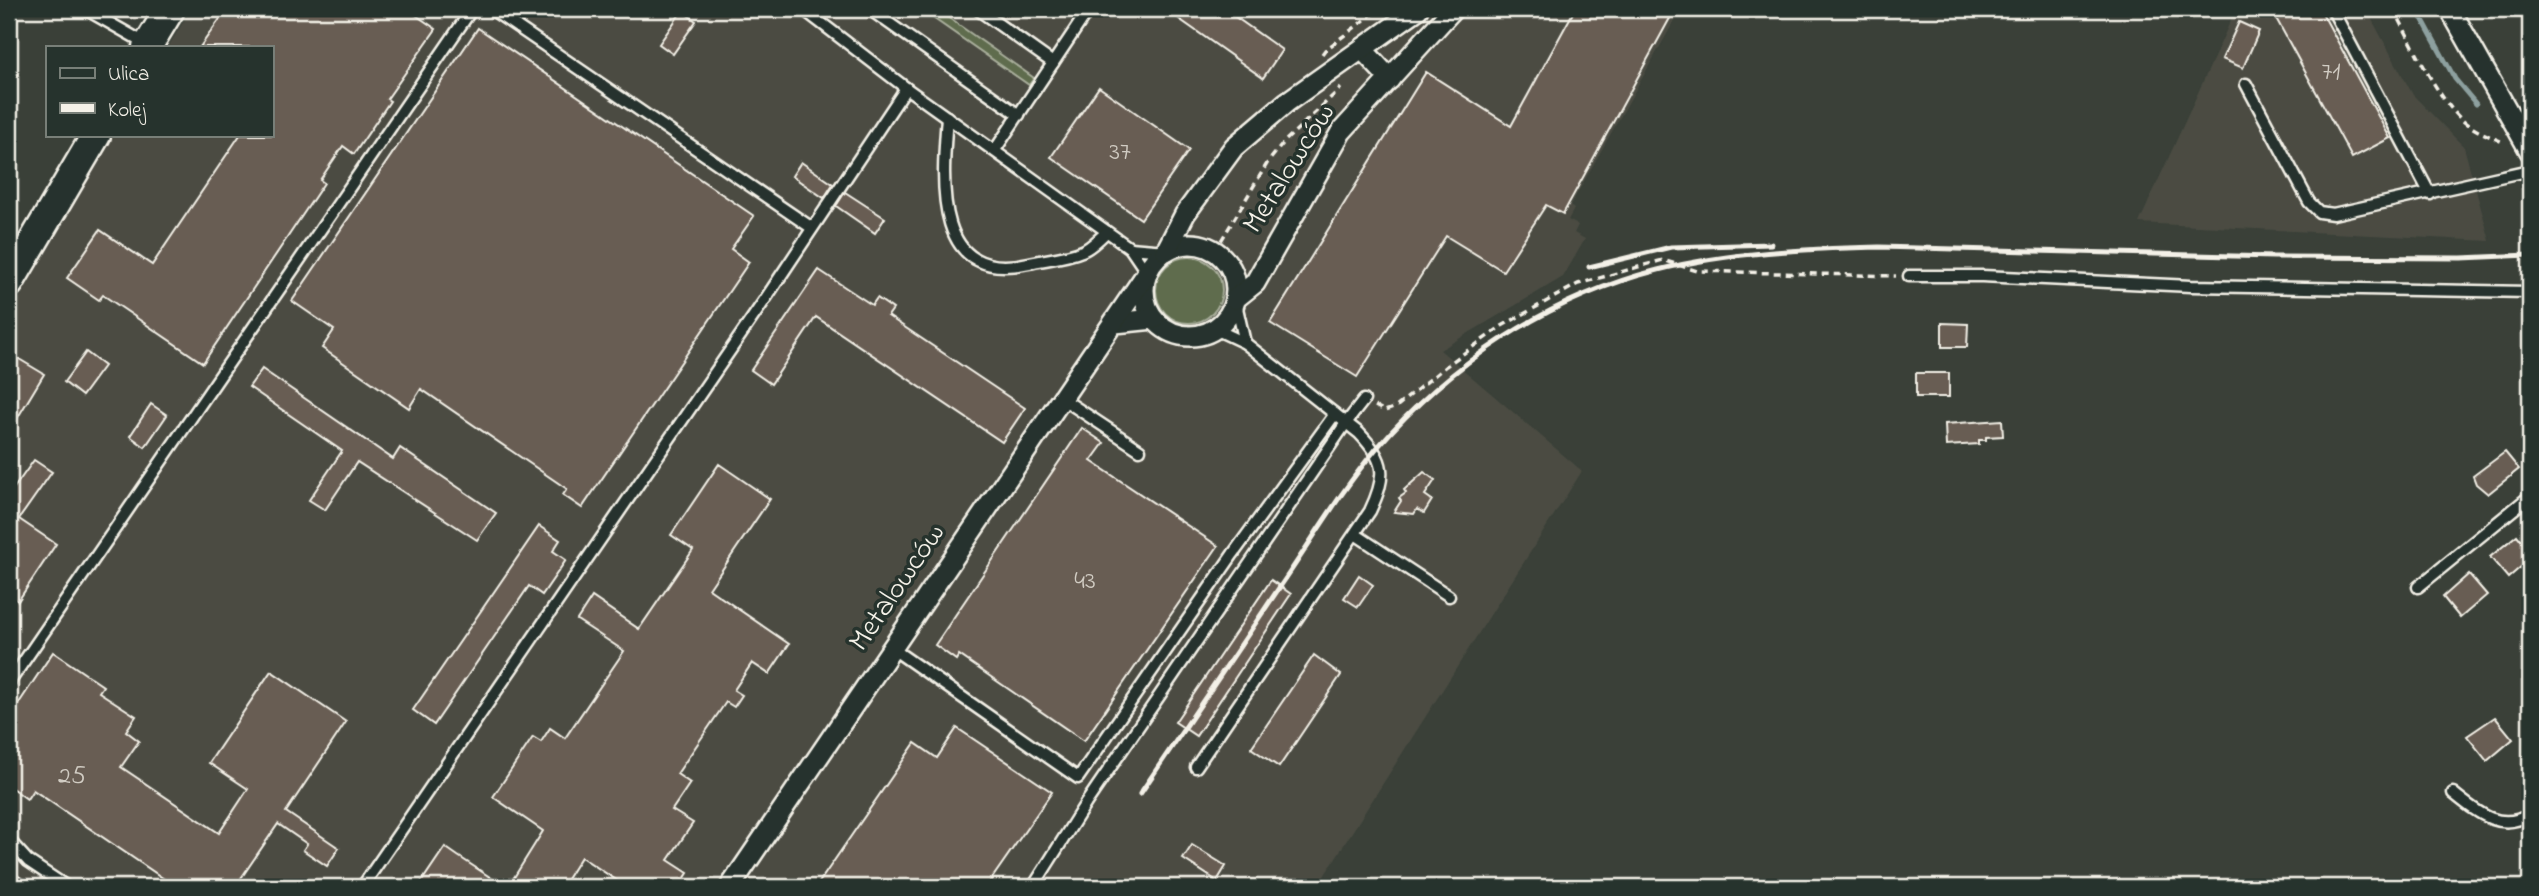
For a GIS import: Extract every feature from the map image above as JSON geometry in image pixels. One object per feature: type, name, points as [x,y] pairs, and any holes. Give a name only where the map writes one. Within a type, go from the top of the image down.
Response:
[{"type":"street","points":[[148,46],[170,9]]},
{"type":"street","name":"Metalowców","points":[[1166,251],[1185,214],[1234,147],[1287,102],[1418,9]]},
{"type":"street","name":"Metalowców","points":[[1236,299],[1255,283],[1341,132],[1453,9]]},
{"type":"street","points":[[2450,9],[2522,149]]},
{"type":"street","points":[[1362,49],[1390,79]]},
{"type":"street","points":[[9,282],[95,136]]},
{"type":"street","name":"Metalowców","points":[[730,887],[1155,261],[1166,251],[1180,245],[1196,244],[1214,251],[1230,267],[1236,299],[1233,308],[1215,329]]},
{"type":"street","points":[[1147,273],[1144,288],[1146,303],[1154,319],[1166,330],[1182,335],[1199,335],[1215,329]]},
{"type":"street","points":[[1115,323],[1154,319]]},
{"type":"street","points":[[9,883],[15,887]]},
{"type":"lane","points":[[85,9],[148,46]]},
{"type":"lane","points":[[9,683],[471,9]]},
{"type":"lane","points":[[491,9],[812,228]]},
{"type":"lane","points":[[803,9],[906,88],[1130,248],[1147,273]]},
{"type":"lane","points":[[869,9],[1019,114]]},
{"type":"lane","points":[[977,9],[1054,63]]},
{"type":"lane","points":[[995,150],[1089,9]]},
{"type":"lane","points":[[2332,9],[2430,194]]},
{"type":"lane","points":[[2246,84],[2309,202],[2319,212],[2333,214],[2530,170]]},
{"type":"lane","points":[[362,887],[764,301],[906,88]]},
{"type":"lane","points":[[947,117],[945,161],[948,218],[958,245],[975,260],[995,267],[1018,266],[1083,251],[1107,232]]},
{"type":"lane","points":[[1130,248],[1166,251]]},
{"type":"lane","points":[[1909,276],[1982,276],[2204,286],[2530,292]]},
{"type":"lane","points":[[1236,299],[1245,343]]},
{"type":"lane","points":[[1196,767],[1370,511],[1378,491],[1380,459],[1375,450],[1346,423],[1245,343],[1215,329]]},
{"type":"lane","points":[[1063,399],[1140,450]]},
{"type":"lane","points":[[1033,887],[1086,803],[1364,400]]},
{"type":"lane","points":[[892,649],[1078,778],[1233,554],[1335,414]]},
{"type":"lane","points":[[2418,587],[2530,496]]},
{"type":"lane","points":[[1355,534],[1449,596]]},
{"type":"lane","points":[[2454,793],[2483,817],[2505,823],[2530,814]]},
{"type":"lane","points":[[9,840],[28,861],[67,887]]},
{"type":"path","points":[[1322,58],[1325,50],[1379,9]]},
{"type":"path","points":[[2394,9],[2430,75],[2455,113],[2473,128],[2522,149]]},
{"type":"path","points":[[1214,251],[1268,162],[1285,141],[1340,90],[1342,81]]},
{"type":"path","points":[[1334,83],[1345,97]]},
{"type":"path","points":[[1364,400],[1385,411],[1396,407],[1446,366],[1502,326],[1578,284],[1663,260],[1697,271],[1909,276]]},
{"type":"shaded area","points":[[191,9],[1681,9],[1570,206],[1574,209],[1568,220],[1578,225],[1574,233],[1585,239],[1563,277],[1440,350],[1582,471],[1317,887],[9,887],[9,316],[113,136],[273,136],[273,46],[169,46]]},
{"type":"shaded area","points":[[2236,9],[2366,9],[2413,95],[2464,147],[2490,241],[2139,223]]},
{"type":"green space","points":[[920,9],[936,9],[1034,78],[1029,85]]},
{"type":"green space","points":[[1195,257],[1213,266],[1220,277],[1220,303],[1213,314],[1202,321],[1183,323],[1165,314],[1158,303],[1156,284],[1165,266],[1176,259]]},
{"type":"building","points":[[227,9],[407,9],[436,29],[387,99],[390,101],[354,154],[343,146],[320,180],[324,183],[203,363],[103,295],[99,300],[67,278],[100,230],[152,265],[239,136],[273,136],[273,46],[201,46]]},
{"type":"building","points":[[1165,9],[1224,9],[1282,50],[1263,78]]},
{"type":"building","points":[[1575,9],[1675,9],[1563,214],[1546,205],[1503,271],[1446,236],[1357,377],[1270,323],[1426,72],[1511,126]]},
{"type":"building","points":[[2271,9],[2320,9],[2390,138],[2352,158]]},
{"type":"building","points":[[682,11],[696,21],[673,54],[659,44]]},
{"type":"building","points":[[2239,22],[2259,31],[2243,68],[2222,59]]},
{"type":"building","points":[[478,28],[754,216],[731,249],[749,262],[582,508],[563,495],[567,489],[421,389],[409,408],[322,348],[334,330],[292,301]]},
{"type":"building","points":[[1099,87],[1189,150],[1141,219],[1051,157]]},
{"type":"building","points":[[801,162],[833,184],[824,198],[792,176]]},
{"type":"building","points":[[845,192],[885,218],[875,233],[836,206]]},
{"type":"building","points":[[819,270],[872,305],[877,298],[893,309],[888,316],[1025,408],[1002,442],[816,317],[771,384],[751,370]]},
{"type":"building","points":[[1942,323],[1968,324],[1967,347],[1942,347]]},
{"type":"building","points":[[86,352],[104,366],[82,396],[64,382]]},
{"type":"building","points":[[9,353],[44,374],[9,432]]},
{"type":"building","points":[[262,369],[393,459],[400,448],[496,513],[477,540],[357,462],[325,510],[309,500],[342,451],[249,387]]},
{"type":"building","points":[[1916,373],[1949,373],[1949,397],[1916,397]]},
{"type":"building","points":[[151,404],[167,415],[145,447],[130,436]]},
{"type":"building","points":[[2002,420],[2003,436],[1986,437],[1986,440],[1979,440],[1979,444],[1946,446],[1945,424]]},
{"type":"building","points":[[1082,428],[1104,443],[1091,461],[1218,546],[1084,741],[959,655],[956,660],[935,645]]},
{"type":"building","points":[[2505,452],[2519,469],[2488,494],[2476,484],[2473,476]]},
{"type":"building","points":[[34,460],[52,472],[19,519],[56,544],[18,601],[9,595],[9,495]]},
{"type":"building","points":[[719,464],[770,499],[709,589],[789,644],[769,674],[752,663],[734,690],[742,695],[734,707],[726,702],[677,774],[690,783],[672,810],[693,823],[668,860],[688,873],[679,887],[627,887],[581,857],[562,887],[508,887],[543,831],[493,797],[533,737],[541,742],[550,728],[565,738],[624,651],[577,620],[592,597],[639,629],[693,550],[671,535]]},
{"type":"building","points":[[1424,472],[1435,480],[1425,495],[1432,500],[1424,513],[1417,509],[1414,514],[1394,512],[1401,501],[1399,498],[1406,493],[1404,490]]},
{"type":"building","points":[[539,526],[560,540],[553,551],[566,560],[542,595],[529,586],[434,725],[413,710]]},
{"type":"building","points":[[2517,535],[2530,551],[2530,559],[2508,578],[2490,557]]},
{"type":"building","points":[[2469,574],[2487,595],[2460,618],[2443,597]]},
{"type":"building","points":[[1359,575],[1373,585],[1358,607],[1344,598]]},
{"type":"building","points":[[1271,580],[1291,594],[1196,736],[1175,722]]},
{"type":"building","points":[[53,652],[103,686],[99,692],[136,716],[126,731],[139,741],[121,767],[219,833],[248,789],[209,763],[271,671],[346,722],[286,812],[339,848],[327,866],[303,850],[307,844],[278,824],[235,887],[176,887],[33,790],[27,799],[9,786],[9,718]]},
{"type":"building","points":[[1314,655],[1341,675],[1279,767],[1251,748]]},
{"type":"building","points":[[2495,717],[2513,739],[2487,761],[2467,736]]},
{"type":"building","points":[[957,728],[1052,792],[986,887],[816,887],[915,743],[937,758]]},
{"type":"building","points":[[1192,845],[1226,866],[1217,881],[1183,859]]},
{"type":"building","points":[[445,847],[458,856],[505,887],[418,887]]},
{"type":"waterway","points":[[2417,9],[2455,79],[2476,104]]},
{"type":"railway","points":[[1589,267],[1671,247],[1771,244]]},
{"type":"railway","points":[[1140,794],[1338,500],[1376,449],[1405,418],[1469,362],[1540,316],[1617,282],[1712,259],[1768,252],[1879,247],[2274,257],[2461,258],[2530,255]]}]
